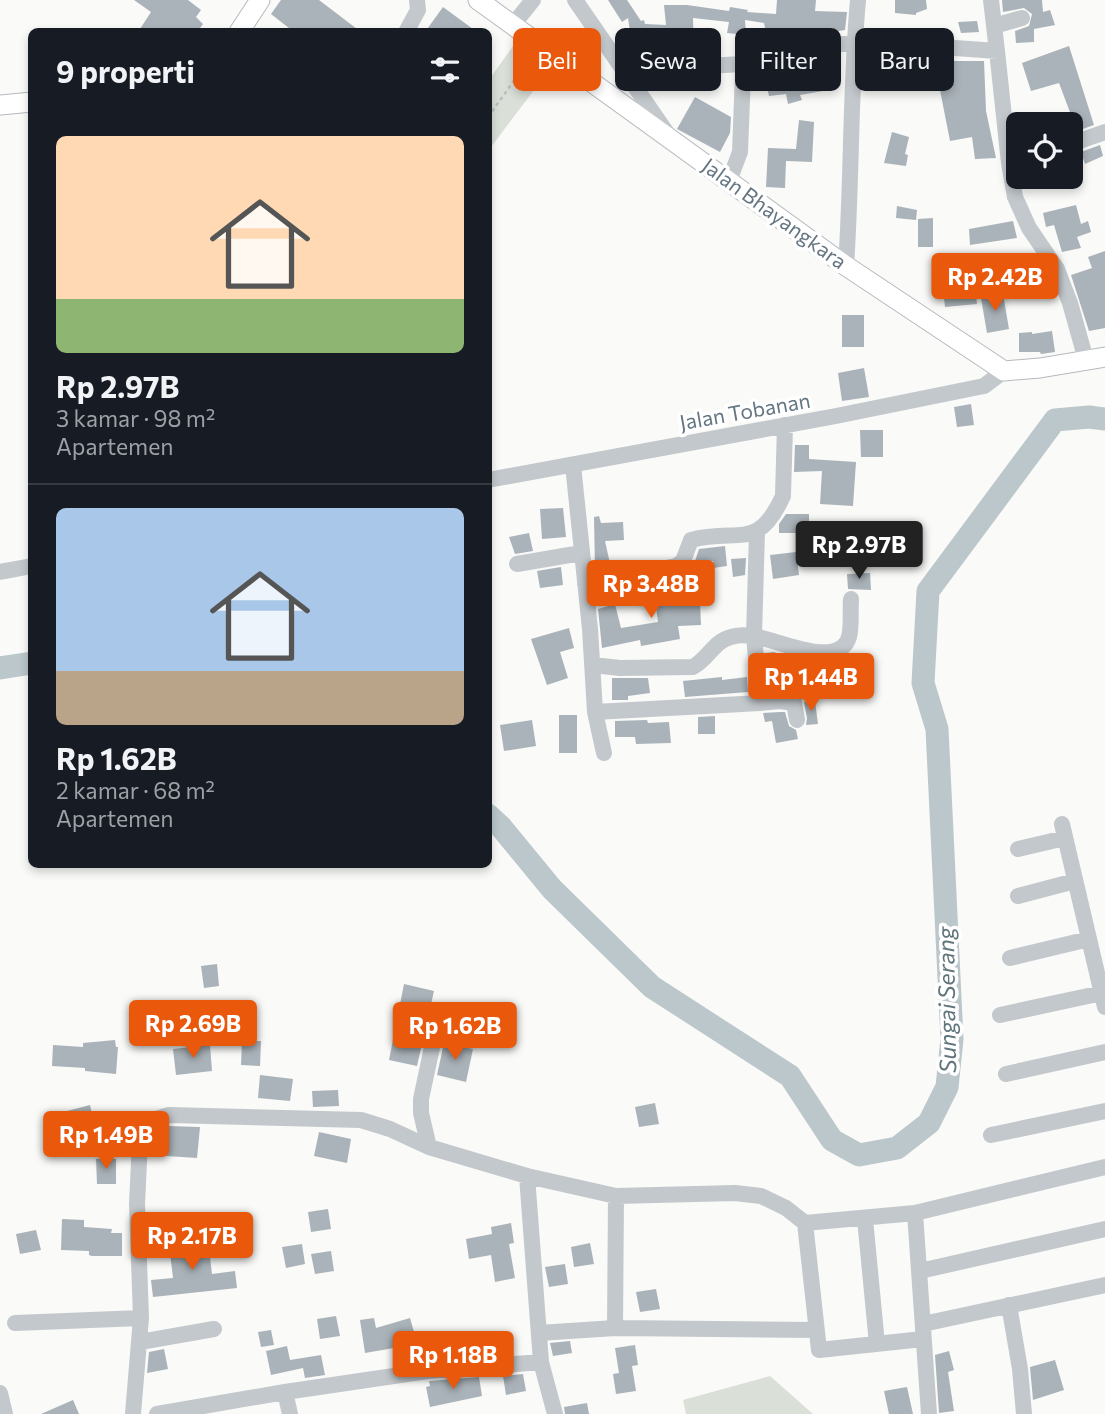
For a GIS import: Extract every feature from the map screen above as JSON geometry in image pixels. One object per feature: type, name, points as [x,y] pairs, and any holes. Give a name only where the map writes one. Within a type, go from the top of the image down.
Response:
[{"type":"main road","points":[[242,28],[260,0]]},
{"type":"main road","points":[[478,0],[515,28]]},
{"type":"main road","points":[[601,89],[672,141]]},
{"type":"main road","points":[[0,105],[28,102]]},
{"type":"main road","name":"Jalan Bhayangkara","points":[[672,141],[846,266],[1012,371]]},
{"type":"main road","points":[[1012,371],[1096,358]]},
{"type":"street","points":[[408,28],[418,10],[417,0]]},
{"type":"street","points":[[512,26],[533,0]]},
{"type":"street","name":"Jalan Bhayangkara","points":[[575,0],[672,141]]},
{"type":"street","points":[[846,266],[858,0]]},
{"type":"street","points":[[990,0],[1007,112]]},
{"type":"street","points":[[994,26],[1022,18]]},
{"type":"street","points":[[841,44],[899,44],[998,51]]},
{"type":"street","points":[[611,54],[625,66],[638,70],[735,64]]},
{"type":"street","points":[[729,181],[740,152],[741,91]]},
{"type":"street","points":[[1083,140],[1105,132]]},
{"type":"street","points":[[1015,189],[1015,197],[1029,228],[1057,269],[1096,358]]},
{"type":"street","name":"Jalan Tobanan","points":[[492,479],[984,386],[1012,371]]},
{"type":"street","points":[[585,584],[676,566],[683,561],[691,540],[757,532],[765,526],[783,496],[785,425]]},
{"type":"street","points":[[573,465],[593,665],[595,712],[604,753]]},
{"type":"street","points":[[757,532],[754,636],[760,703]]},
{"type":"street","points":[[517,564],[581,553]]},
{"type":"street","points":[[0,572],[28,567]]},
{"type":"street","points":[[593,665],[620,668],[693,667],[722,640],[730,637],[754,636],[810,652],[838,649],[845,645],[849,636],[851,599]]},
{"type":"street","points":[[595,712],[780,701],[794,703],[797,720]]},
{"type":"street","points":[[1000,1015],[1103,1000],[1064,831],[1018,849]]},
{"type":"street","points":[[1018,896],[1075,881]]},
{"type":"street","points":[[1010,958],[1089,939]]},
{"type":"street","points":[[429,1147],[421,1113],[421,1099],[437,1024]]},
{"type":"street","points":[[1006,1074],[1105,1052]]},
{"type":"street","points":[[991,1135],[1105,1111]]},
{"type":"street","points":[[133,1414],[141,1318],[138,1204],[140,1141],[150,1121],[169,1115],[361,1120],[390,1129],[429,1147],[527,1176],[615,1196],[748,1194],[775,1202],[805,1223],[915,1213],[1105,1167]]},
{"type":"street","points":[[527,1176],[541,1362],[555,1414]]},
{"type":"street","points":[[615,1196],[615,1328]]},
{"type":"street","points":[[915,1213],[929,1414]]},
{"type":"street","points":[[864,1219],[877,1344]]},
{"type":"street","points":[[805,1223],[820,1350],[877,1344],[1009,1305],[1105,1285]]},
{"type":"street","points":[[920,1271],[1105,1229]]},
{"type":"street","points":[[1009,1305],[1020,1369],[1024,1414]]},
{"type":"street","points":[[15,1323],[141,1318]]},
{"type":"street","points":[[539,1333],[615,1328],[816,1330]]},
{"type":"street","points":[[140,1342],[214,1329]]},
{"type":"street","points":[[157,1414],[428,1371],[541,1362]]},
{"type":"street","points":[[285,1392],[290,1414]]},
{"type":"street","points":[[0,1393],[5,1414]]},
{"type":"path","points":[[492,111],[513,82]]},
{"type":"shaded area","points":[[513,46],[513,91],[533,91],[492,146],[492,75]]},
{"type":"shaded area","points":[[770,1376],[813,1414],[686,1414],[683,1400]]},
{"type":"building","points":[[134,0],[188,0],[201,10],[196,17],[203,24],[200,28],[141,28],[151,12]]},
{"type":"building","points":[[281,0],[319,0],[356,28],[289,28],[271,14]]},
{"type":"building","points":[[608,0],[627,0],[645,24],[666,25],[664,5],[687,5],[729,11],[730,7],[748,10],[747,12],[776,14],[777,0],[816,0],[815,11],[847,12],[845,30],[841,31],[841,28],[765,28],[764,23],[745,20],[746,28],[735,28],[735,34],[727,33],[729,22],[693,18],[693,28],[630,28],[628,18],[622,22]]},
{"type":"building","points":[[895,0],[926,0],[927,9],[916,15],[895,13]]},
{"type":"building","points":[[1002,0],[1042,0],[1043,12],[1050,10],[1055,25],[1034,29],[1034,42],[1016,43],[1015,31],[1029,26],[1032,14],[1024,8],[1003,12]]},
{"type":"building","points":[[443,7],[472,28],[428,28]]},
{"type":"building","points":[[977,21],[979,32],[961,33],[958,22]]},
{"type":"building","points":[[1069,46],[1094,125],[1083,129],[1083,112],[1070,112],[1059,83],[1031,91],[1022,63]]},
{"type":"building","points":[[954,61],[984,61],[986,111],[996,158],[975,159],[972,137],[950,141],[940,91],[954,91]]},
{"type":"building","points":[[768,91],[823,91],[800,95],[802,100],[788,104],[786,94],[769,96]]},
{"type":"building","points":[[695,97],[731,117],[730,133],[720,152],[677,129]]},
{"type":"building","points":[[799,120],[814,122],[812,162],[786,161],[785,188],[766,187],[768,148],[796,149]]},
{"type":"building","points":[[892,132],[909,137],[905,154],[908,155],[906,166],[884,163]]},
{"type":"building","points":[[1100,145],[1103,156],[1085,164],[1083,151]]},
{"type":"building","points":[[1076,205],[1081,224],[1088,221],[1091,232],[1077,237],[1081,248],[1062,252],[1054,225],[1046,227],[1043,213]]},
{"type":"building","points":[[897,206],[917,210],[916,220],[896,218]]},
{"type":"building","points":[[933,218],[933,247],[918,247],[918,219]]},
{"type":"building","points":[[1013,221],[1017,238],[970,245],[969,229]]},
{"type":"building","points":[[1105,251],[1105,328],[1089,331],[1071,275],[1092,268],[1088,257]]},
{"type":"building","points":[[973,269],[977,304],[945,307],[941,272]]},
{"type":"building","points":[[1003,294],[1009,329],[987,333],[981,298]]},
{"type":"building","points":[[842,315],[864,315],[864,347],[842,347]]},
{"type":"building","points":[[1052,331],[1055,352],[1019,352],[1019,333]]},
{"type":"building","points":[[864,368],[869,397],[842,401],[838,373]]},
{"type":"building","points":[[971,404],[974,425],[957,427],[954,407]]},
{"type":"building","points":[[860,430],[883,430],[883,457],[861,457]]},
{"type":"building","points":[[795,445],[809,445],[809,459],[856,462],[853,506],[820,504],[822,471],[794,472]]},
{"type":"building","points":[[563,508],[566,537],[542,539],[540,509]]},
{"type":"building","points":[[786,514],[809,514],[809,533],[779,533],[779,524]]},
{"type":"building","points":[[599,516],[601,523],[623,522],[624,540],[605,541],[611,568],[595,571],[594,517]]},
{"type":"building","points":[[529,533],[533,551],[515,554],[509,537]]},
{"type":"building","points":[[725,546],[727,566],[713,568],[713,561],[694,564],[699,549]]},
{"type":"building","points":[[796,552],[799,575],[773,579],[770,555]]},
{"type":"building","points":[[746,558],[745,575],[733,577],[731,559]]},
{"type":"building","points":[[561,567],[563,585],[540,588],[537,571]]},
{"type":"building","points":[[870,573],[871,590],[848,589],[847,574]]},
{"type":"building","points":[[676,583],[679,603],[700,602],[701,625],[678,626],[680,639],[641,646],[640,640],[602,648],[598,609],[615,604],[621,628],[658,622],[653,586]]},
{"type":"building","points":[[569,628],[574,648],[560,652],[568,678],[547,685],[531,639]]},
{"type":"building","points":[[766,653],[779,654],[780,671],[790,670],[791,689],[769,691]]},
{"type":"building","points":[[861,673],[863,692],[841,695],[839,676]]},
{"type":"building","points":[[722,677],[722,680],[747,677],[748,692],[685,697],[683,681]]},
{"type":"building","points":[[612,678],[648,678],[650,693],[628,696],[628,700],[612,700]]},
{"type":"building","points":[[815,701],[818,724],[806,725],[804,702]]},
{"type":"building","points":[[785,712],[789,726],[796,730],[798,739],[776,743],[772,721],[765,722],[763,713]]},
{"type":"building","points":[[559,715],[577,715],[577,753],[559,753]]},
{"type":"building","points":[[715,716],[715,734],[698,734],[698,717]]},
{"type":"building","points":[[532,720],[536,746],[504,751],[500,725]]},
{"type":"building","points":[[647,720],[648,723],[669,722],[671,743],[636,744],[635,737],[615,737],[615,721]]},
{"type":"building","points":[[217,964],[219,986],[204,988],[201,966]]},
{"type":"building","points":[[404,984],[434,991],[417,1066],[389,1060]]},
{"type":"building","points":[[115,1040],[118,1047],[116,1074],[85,1071],[85,1068],[52,1066],[53,1045],[83,1047],[83,1043]]},
{"type":"building","points":[[242,1041],[261,1041],[260,1066],[241,1065]]},
{"type":"building","points":[[444,1043],[473,1049],[466,1082],[437,1075]]},
{"type":"building","points":[[210,1045],[212,1071],[176,1075],[173,1049]]},
{"type":"building","points":[[260,1075],[293,1079],[290,1101],[258,1098]]},
{"type":"building","points":[[338,1090],[339,1106],[313,1107],[312,1091]]},
{"type":"building","points":[[655,1103],[659,1124],[639,1127],[635,1107]]},
{"type":"building","points":[[90,1105],[97,1135],[75,1140],[67,1111]]},
{"type":"building","points":[[168,1126],[200,1127],[197,1158],[166,1156]]},
{"type":"building","points":[[319,1132],[351,1139],[347,1163],[314,1156]]},
{"type":"building","points":[[96,1159],[116,1159],[116,1184],[97,1184]]},
{"type":"building","points":[[328,1209],[331,1229],[311,1232],[308,1212]]},
{"type":"building","points":[[62,1219],[84,1220],[84,1227],[112,1229],[111,1233],[122,1233],[122,1256],[92,1256],[89,1251],[61,1250]]},
{"type":"building","points":[[511,1223],[514,1243],[509,1244],[515,1278],[495,1282],[491,1255],[469,1259],[466,1239],[492,1234],[491,1227]]},
{"type":"building","points":[[36,1230],[41,1250],[20,1254],[16,1234]]},
{"type":"building","points":[[208,1240],[212,1274],[235,1271],[237,1288],[153,1297],[151,1280],[173,1278],[169,1244]]},
{"type":"building","points":[[590,1243],[594,1264],[574,1267],[571,1247]]},
{"type":"building","points":[[302,1244],[305,1264],[286,1268],[282,1247]]},
{"type":"building","points":[[331,1251],[334,1271],[315,1274],[311,1254]]},
{"type":"building","points":[[565,1264],[568,1284],[549,1287],[545,1267]]},
{"type":"building","points":[[656,1289],[660,1309],[640,1312],[636,1292]]},
{"type":"building","points":[[336,1316],[340,1336],[320,1339],[317,1319]]},
{"type":"building","points":[[374,1318],[376,1328],[410,1318],[418,1346],[395,1353],[394,1348],[365,1353],[360,1320]]},
{"type":"building","points":[[271,1330],[274,1345],[261,1347],[258,1332]]},
{"type":"building","points":[[472,1341],[474,1357],[425,1361],[423,1349]]},
{"type":"building","points":[[570,1341],[572,1353],[553,1356],[550,1343]]},
{"type":"building","points":[[635,1345],[638,1365],[632,1366],[636,1391],[616,1394],[613,1374],[619,1373],[615,1348]]},
{"type":"building","points":[[287,1346],[290,1360],[321,1355],[325,1375],[305,1378],[303,1368],[271,1375],[266,1351]]},
{"type":"building","points":[[164,1349],[168,1369],[147,1373],[149,1352]]},
{"type":"building","points":[[949,1351],[954,1370],[948,1372],[954,1411],[939,1413],[935,1355]]},
{"type":"building","points":[[1055,1360],[1064,1390],[1033,1400],[1030,1367]]},
{"type":"building","points":[[523,1374],[526,1391],[506,1395],[503,1376]]},
{"type":"building","points":[[479,1377],[482,1396],[430,1407],[426,1387],[430,1386],[429,1381]]},
{"type":"building","points":[[907,1387],[913,1414],[889,1414],[884,1391]]},
{"type":"building","points":[[73,1400],[79,1414],[41,1414]]},
{"type":"building","points":[[587,1403],[589,1414],[565,1414],[564,1407]]},
{"type":"waterway","name":"Sungai Serang","points":[[492,819],[552,889],[652,987],[790,1076],[832,1140],[859,1155],[897,1148],[929,1123],[947,1087],[952,1039],[937,729],[923,683],[928,591],[1055,420],[1089,417],[1105,419]]},
{"type":"waterway","name":"Sungai Serang","points":[[0,668],[28,664]]}]
